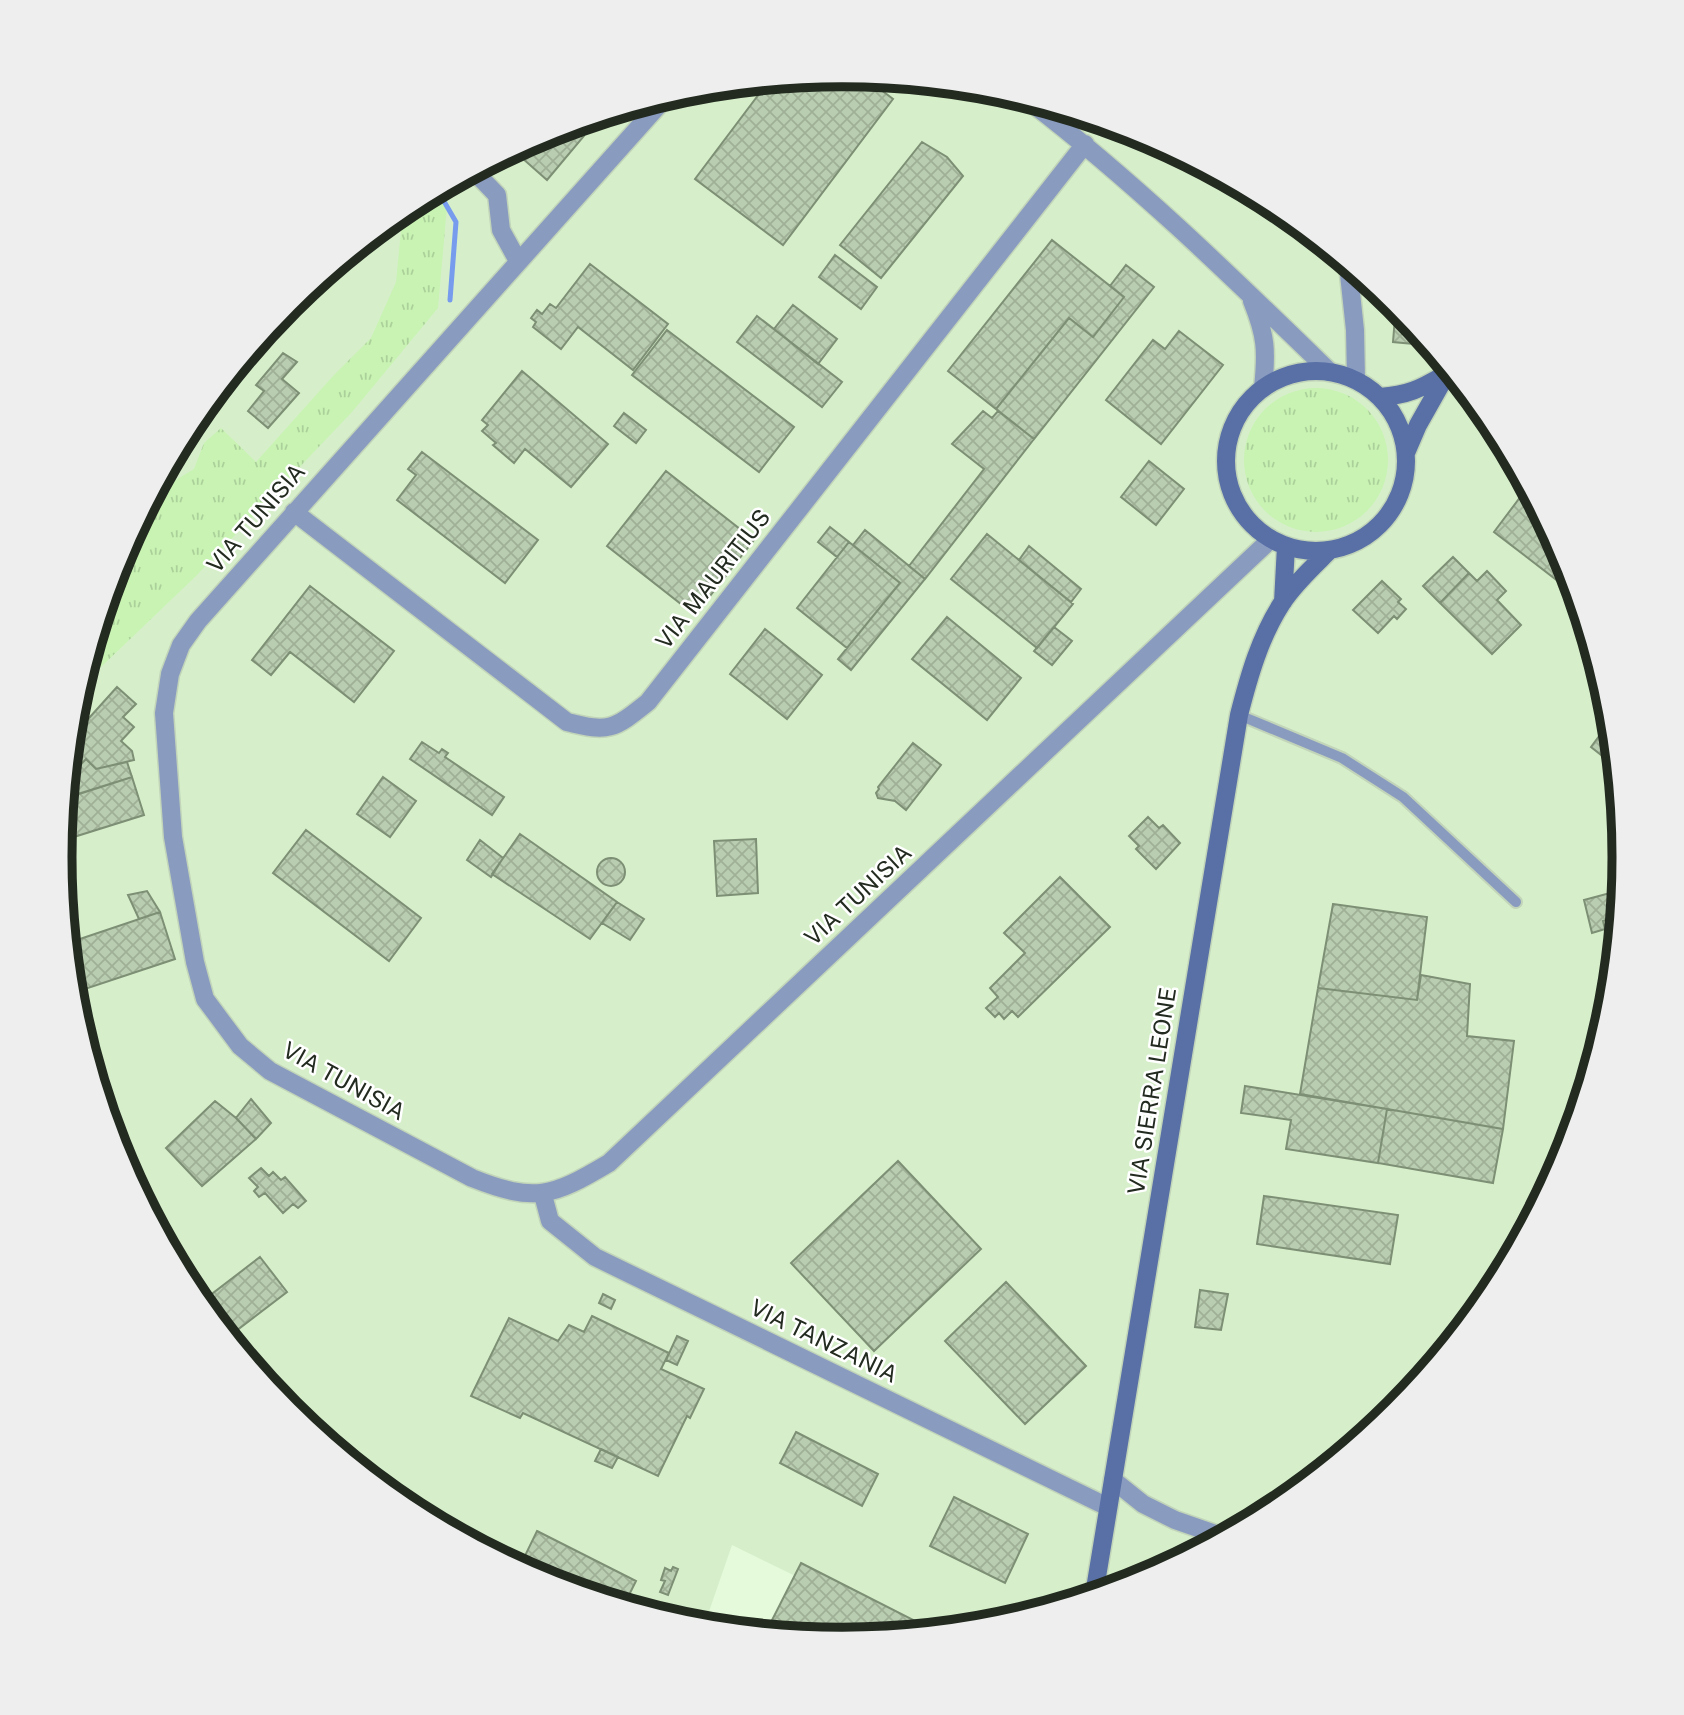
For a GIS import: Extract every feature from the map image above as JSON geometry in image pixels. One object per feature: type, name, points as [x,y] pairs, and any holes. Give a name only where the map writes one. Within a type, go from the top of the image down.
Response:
[{"type":"street","name":"VIA TUNISIA","points":[[652,111],[294,512],[198,621],[181,645],[170,674],[163,712],[173,837],[195,962],[205,999],[240,1046],[270,1071],[472,1178],[506,1192],[543,1195],[577,1183],[609,1163],[1278,542]]},
{"type":"street","points":[[1047,115],[1085,144],[1250,294],[1330,372]]},
{"type":"street","name":"VIA MAURITIUS","points":[[294,512],[567,722],[598,730],[622,722],[648,702],[1085,144]]},
{"type":"street","points":[[480,178],[497,195],[501,230],[518,261]]},
{"type":"street","points":[[1349,277],[1355,330],[1356,380]]},
{"type":"street","points":[[1250,294],[1264,331],[1267,354],[1263,388]]},
{"type":"street","points":[[1406,453],[1398,423],[1380,397],[1356,380],[1330,372],[1302,371],[1277,379],[1243,407],[1229,435],[1226,459],[1230,490],[1244,515],[1278,542],[1309,551],[1330,550],[1358,541],[1383,521],[1402,488],[1406,453],[1444,378]]},
{"type":"street","points":[[1380,397],[1401,396],[1418,390],[1442,375]]},
{"type":"street","name":"VIA SIERRA LEONE","points":[[1278,542],[1283,602]]},
{"type":"street","name":"VIA SIERRA LEONE","points":[[1096,1585],[1239,715],[1250,672],[1265,635],[1283,602],[1330,550]]},
{"type":"street","name":"VIA TANZANIA","points":[[543,1195],[550,1221],[595,1257],[1108,1507]]},
{"type":"street","points":[[1113,1480],[1143,1504],[1175,1520],[1213,1532]]},
{"type":"lane","points":[[1239,715],[1342,758],[1403,797],[1516,902]]},
{"type":"shaded area","points":[[842,87],[943,94],[1041,113],[1090,128],[1137,146],[1227,190],[1311,246],[1350,278],[1387,313],[1453,389],[1509,472],[1533,517],[1554,563],[1586,658],[1606,757],[1611,807],[1611,908],[1606,958],[1586,1057],[1571,1105],[1554,1152],[1509,1243],[1453,1326],[1387,1402],[1311,1469],[1270,1498],[1183,1548],[1090,1587],[992,1613],[897,1626],[732,1545],[708,1616],[643,1602],[547,1569],[457,1525],[373,1469],[334,1437],[263,1365],[231,1326],[175,1243],[130,1152],[98,1057],[78,958],[73,908],[73,807],[78,757],[98,658],[113,610],[130,563],[175,472],[231,389],[263,350],[334,278],[373,246],[457,190],[501,167],[594,128],[643,113],[741,94],[792,89]]},
{"type":"green space","points":[[448,196],[438,308],[352,412],[196,576],[95,673],[130,563],[168,485],[194,469],[204,443],[221,428],[256,462],[371,338],[396,282],[401,226]]},
{"type":"green space","points":[[1316,388],[1344,394],[1367,409],[1382,432],[1388,460],[1382,488],[1367,511],[1344,526],[1316,532],[1288,526],[1265,511],[1250,488],[1244,460],[1250,432],[1265,409],[1288,394]]},
{"type":"building","points":[[842,87],[879,88],[893,99],[783,245],[695,179],[760,92]]},
{"type":"building","points":[[581,133],[584,136],[547,180],[522,158]]},
{"type":"building","points":[[922,142],[947,157],[963,176],[881,278],[840,245]]},
{"type":"building","points":[[1052,240],[1124,297],[1093,337],[1069,318],[996,409],[948,371]]},
{"type":"building","points":[[835,255],[877,287],[861,309],[819,277]]},
{"type":"building","points":[[590,264],[668,324],[633,370],[578,327],[561,349],[533,327],[536,322],[531,318],[537,310],[542,314],[550,304],[556,308]]},
{"type":"building","points":[[1126,265],[1154,287],[1034,439],[996,409],[1069,318],[1093,337],[1124,297],[1110,286]]},
{"type":"building","points":[[793,305],[837,339],[818,364],[774,329]]},
{"type":"building","points":[[757,316],[842,382],[822,407],[737,342]]},
{"type":"building","points":[[1395,321],[1416,344],[1393,342]]},
{"type":"building","points":[[667,330],[794,427],[759,472],[632,375]]},
{"type":"building","points":[[1179,331],[1223,365],[1161,444],[1106,400],[1153,340],[1165,349]]},
{"type":"building","points":[[283,353],[297,362],[282,379],[299,393],[268,428],[248,411],[264,391],[256,385]]},
{"type":"building","points":[[522,371],[608,444],[571,487],[525,449],[514,463],[493,445],[496,443],[482,431],[488,425],[482,420]]},
{"type":"building","points":[[983,411],[992,418],[998,411],[1034,439],[925,579],[909,566],[984,469],[952,444]]},
{"type":"building","points":[[624,413],[646,430],[636,443],[614,426]]},
{"type":"building","points":[[422,452],[538,540],[505,583],[397,500],[416,475],[408,469]]},
{"type":"building","points":[[1149,461],[1184,489],[1156,525],[1121,497]]},
{"type":"building","points":[[666,471],[754,540],[695,615],[607,546]]},
{"type":"building","points":[[1521,495],[1562,584],[1494,532]]},
{"type":"building","points":[[830,527],[849,542],[837,557],[818,542]]},
{"type":"building","points":[[865,530],[925,579],[851,670],[838,659],[900,583],[853,545]]},
{"type":"building","points":[[987,534],[1073,604],[1037,648],[951,579]]},
{"type":"building","points":[[849,542],[900,583],[847,648],[797,608]]},
{"type":"building","points":[[1029,546],[1081,589],[1071,602],[1019,560]]},
{"type":"building","points":[[1453,557],[1469,573],[1440,603],[1423,586]]},
{"type":"building","points":[[1487,571],[1506,591],[1497,600],[1521,625],[1492,654],[1440,603],[1469,573],[1477,581]]},
{"type":"building","points":[[1382,581],[1401,599],[1398,602],[1406,609],[1397,619],[1394,616],[1378,633],[1353,610]]},
{"type":"building","points":[[310,586],[394,651],[354,702],[290,652],[271,675],[252,660]]},
{"type":"building","points":[[947,617],[1021,678],[987,720],[912,659]]},
{"type":"building","points":[[1054,627],[1072,641],[1052,665],[1034,651]]},
{"type":"building","points":[[765,629],[822,675],[787,719],[730,674]]},
{"type":"building","points":[[117,687],[136,704],[123,717],[134,727],[121,741],[132,751],[134,760],[96,769],[86,759],[77,769],[84,724]]},
{"type":"building","points":[[1602,733],[1606,759],[1591,747]]},
{"type":"building","points":[[422,742],[439,753],[442,749],[448,753],[445,757],[504,797],[492,815],[410,759]]},
{"type":"building","points":[[913,743],[941,765],[906,810],[895,801],[878,798],[876,793]]},
{"type":"building","points":[[86,759],[96,769],[127,762],[132,777],[76,795],[77,769]]},
{"type":"building","points":[[132,777],[144,815],[72,837],[74,795]]},
{"type":"building","points":[[383,777],[416,801],[390,837],[357,814]]},
{"type":"building","points":[[1148,817],[1159,828],[1163,825],[1180,843],[1156,869],[1136,849],[1139,846],[1129,836]]},
{"type":"building","points":[[306,830],[421,918],[389,961],[273,873]]},
{"type":"building","points":[[520,834],[617,902],[590,939],[492,874]]},
{"type":"building","points":[[756,839],[758,893],[717,896],[714,841]]},
{"type":"building","points":[[480,840],[503,858],[491,877],[467,860]]},
{"type":"building","points":[[611,858],[621,862],[625,872],[621,882],[611,886],[601,882],[597,872],[601,862]]},
{"type":"building","points":[[1060,877],[1110,927],[1018,1017],[1012,1011],[1004,1019],[999,1013],[995,1017],[986,1008],[998,997],[990,988],[1025,953],[1004,933]]},
{"type":"building","points":[[147,891],[160,912],[139,919],[128,895]]},
{"type":"building","points":[[1611,893],[1610,919],[1603,921],[1605,929],[1592,933],[1584,900]]},
{"type":"building","points":[[617,902],[644,919],[630,940],[602,923]]},
{"type":"building","points":[[1333,904],[1427,917],[1417,1000],[1318,988]]},
{"type":"building","points":[[160,912],[175,959],[84,989],[76,940]]},
{"type":"building","points":[[1421,975],[1470,984],[1467,1036],[1514,1041],[1503,1129],[1300,1094],[1318,988],[1417,1000]]},
{"type":"building","points":[[1245,1086],[1387,1109],[1378,1163],[1286,1149],[1291,1120],[1241,1113]]},
{"type":"building","points":[[251,1099],[271,1123],[256,1139],[236,1118]]},
{"type":"building","points":[[215,1101],[256,1139],[202,1186],[166,1148]]},
{"type":"building","points":[[1387,1109],[1503,1129],[1493,1183],[1378,1163]]},
{"type":"building","points":[[898,1161],[981,1249],[874,1351],[791,1263]]},
{"type":"building","points":[[261,1168],[269,1176],[273,1172],[281,1180],[285,1177],[306,1201],[298,1208],[293,1204],[283,1213],[265,1193],[259,1197],[254,1191],[258,1187],[249,1178]]},
{"type":"building","points":[[1264,1196],[1398,1215],[1390,1264],[1257,1244]]},
{"type":"building","points":[[260,1257],[287,1292],[235,1331],[210,1296]]},
{"type":"building","points":[[1006,1282],[1086,1366],[1025,1424],[945,1341]]},
{"type":"building","points":[[1200,1290],[1228,1294],[1221,1330],[1195,1327]]},
{"type":"building","points":[[603,1294],[615,1300],[611,1309],[599,1303]]},
{"type":"building","points":[[592,1316],[669,1353],[661,1369],[704,1389],[690,1418],[687,1416],[658,1476],[523,1413],[520,1418],[471,1396],[509,1318],[558,1341],[569,1325],[584,1332]]},
{"type":"building","points":[[677,1336],[688,1341],[677,1365],[666,1360]]},
{"type":"building","points":[[796,1432],[878,1474],[862,1506],[780,1463]]},
{"type":"building","points":[[601,1449],[618,1457],[612,1468],[595,1461]]},
{"type":"building","points":[[954,1497],[1028,1534],[1005,1583],[930,1546]]},
{"type":"building","points":[[537,1531],[636,1581],[628,1597],[594,1587],[524,1558]]},
{"type":"building","points":[[801,1563],[920,1623],[842,1628],[770,1624]]},
{"type":"building","points":[[673,1567],[678,1569],[668,1595],[660,1592],[665,1581],[661,1580],[665,1568],[671,1571]]},
{"type":"waterway","points":[[443,199],[456,222],[450,300]]}]
